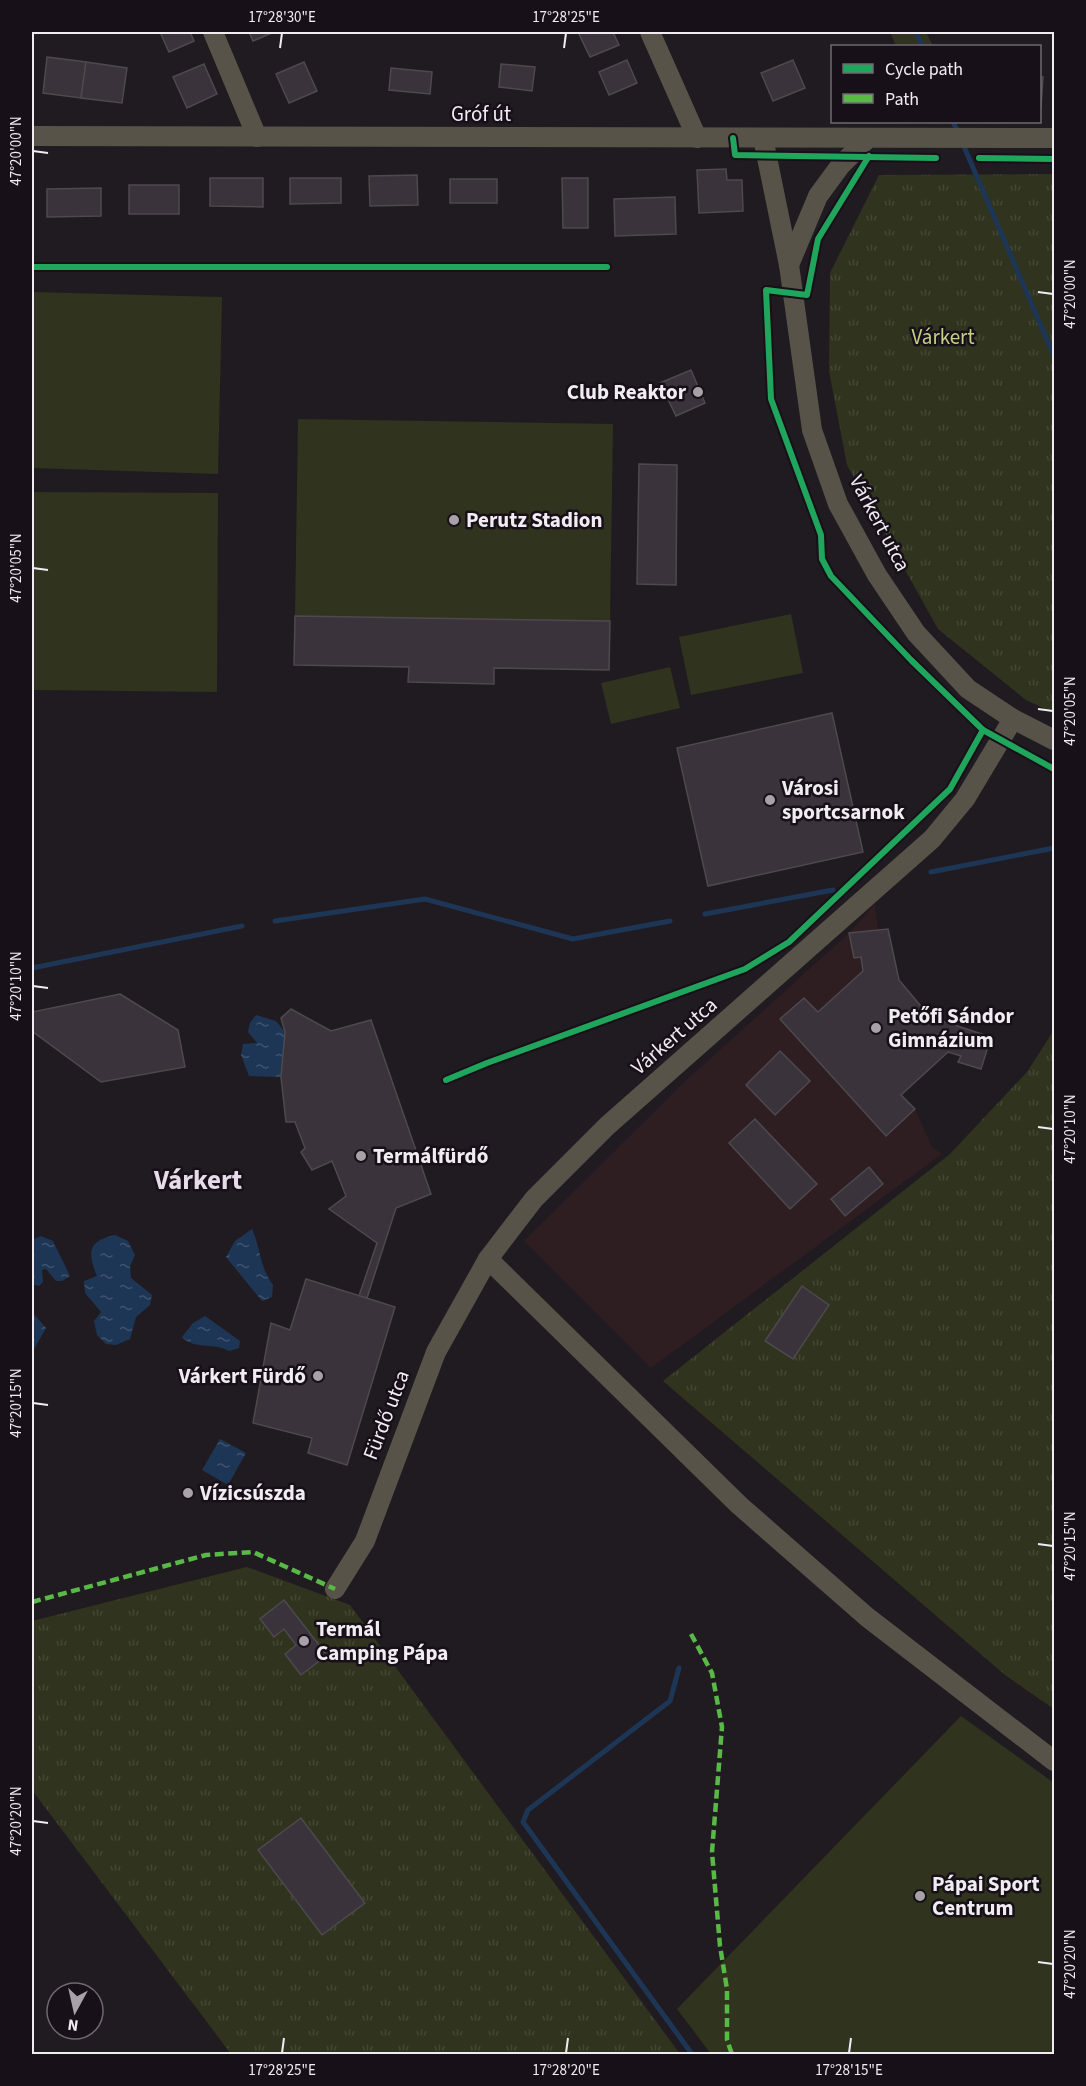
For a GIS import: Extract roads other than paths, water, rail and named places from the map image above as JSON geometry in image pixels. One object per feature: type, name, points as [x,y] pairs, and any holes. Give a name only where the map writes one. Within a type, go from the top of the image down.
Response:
[{"type":"street","points":[[213,32],[257,137]]},
{"type":"street","points":[[650,32],[697,138]]},
{"type":"street","name":"Gróf út","points":[[32,136],[1054,138]]},
{"type":"street","name":"Várkert utca","points":[[763,138],[789,265],[812,430],[838,504],[877,574],[916,633],[968,689],[1013,719],[1054,740]]},
{"type":"street","points":[[789,265],[818,196],[840,166],[868,138]]},
{"type":"street","name":"Várkert utca","points":[[488,1259],[534,1199],[607,1126],[932,839],[964,799],[1013,719]]},
{"type":"street","points":[[488,1259],[739,1505],[867,1617],[1054,1761]]},
{"type":"street","name":"Fürdő utca","points":[[335,1590],[365,1540],[436,1352],[488,1259]]},
{"type":"water","points":[[256,1015],[276,1021],[285,1032],[281,1077],[249,1076],[241,1055],[243,1044],[257,1043],[248,1032],[250,1023]]},
{"type":"water","points":[[252,1229],[263,1265],[273,1285],[272,1297],[262,1301],[226,1257],[235,1241]]},
{"type":"water","points":[[115,1235],[128,1241],[135,1255],[130,1266],[131,1278],[152,1295],[150,1305],[136,1317],[130,1339],[116,1345],[106,1344],[97,1335],[94,1321],[101,1312],[85,1293],[84,1281],[97,1276],[91,1254],[95,1244]]},
{"type":"water","points":[[41,1236],[53,1241],[70,1276],[62,1281],[56,1281],[46,1269],[42,1270],[43,1282],[39,1286],[32,1284],[32,1240]]},
{"type":"water","points":[[32,1312],[46,1328],[34,1349],[32,1349]]},
{"type":"water","points":[[205,1316],[240,1341],[239,1348],[229,1351],[223,1348],[198,1345],[182,1337],[193,1323]]},
{"type":"water","points":[[220,1439],[246,1453],[228,1485],[202,1470]]},
{"type":"waterway","points":[[916,32],[922,45]]},
{"type":"waterway","points":[[954,123],[959,134]]},
{"type":"waterway","points":[[962,142],[1054,356]]},
{"type":"waterway","points":[[931,872],[1054,848]]},
{"type":"waterway","points":[[705,914],[833,890]]},
{"type":"waterway","points":[[275,921],[425,899],[573,939],[670,921]]},
{"type":"waterway","points":[[32,968],[242,926]]},
{"type":"waterway","points":[[679,1668],[670,1701],[528,1810],[523,1822],[692,2054]]},
{"type":"place","name":"Club Reaktor","points":[[698,392]]},
{"type":"place","name":"Perutz Stadion","points":[[454,520]]},
{"type":"place","name":"Városi sportcsarnok","points":[[770,800]]},
{"type":"place","name":"Petőfi Sándor Gimnázium","points":[[876,1028]]},
{"type":"place","name":"Termálfürdő","points":[[361,1156]]},
{"type":"place","name":"Várkert Fürdő","points":[[318,1376]]},
{"type":"place","name":"Vízicsúszda","points":[[188,1493]]},
{"type":"place","name":"Termál Camping Pápa","points":[[304,1641]]},
{"type":"place","name":"Pápai Sport Centrum","points":[[920,1896]]},
{"type":"district","name":"Várkert","points":[[198,1180]]}]
